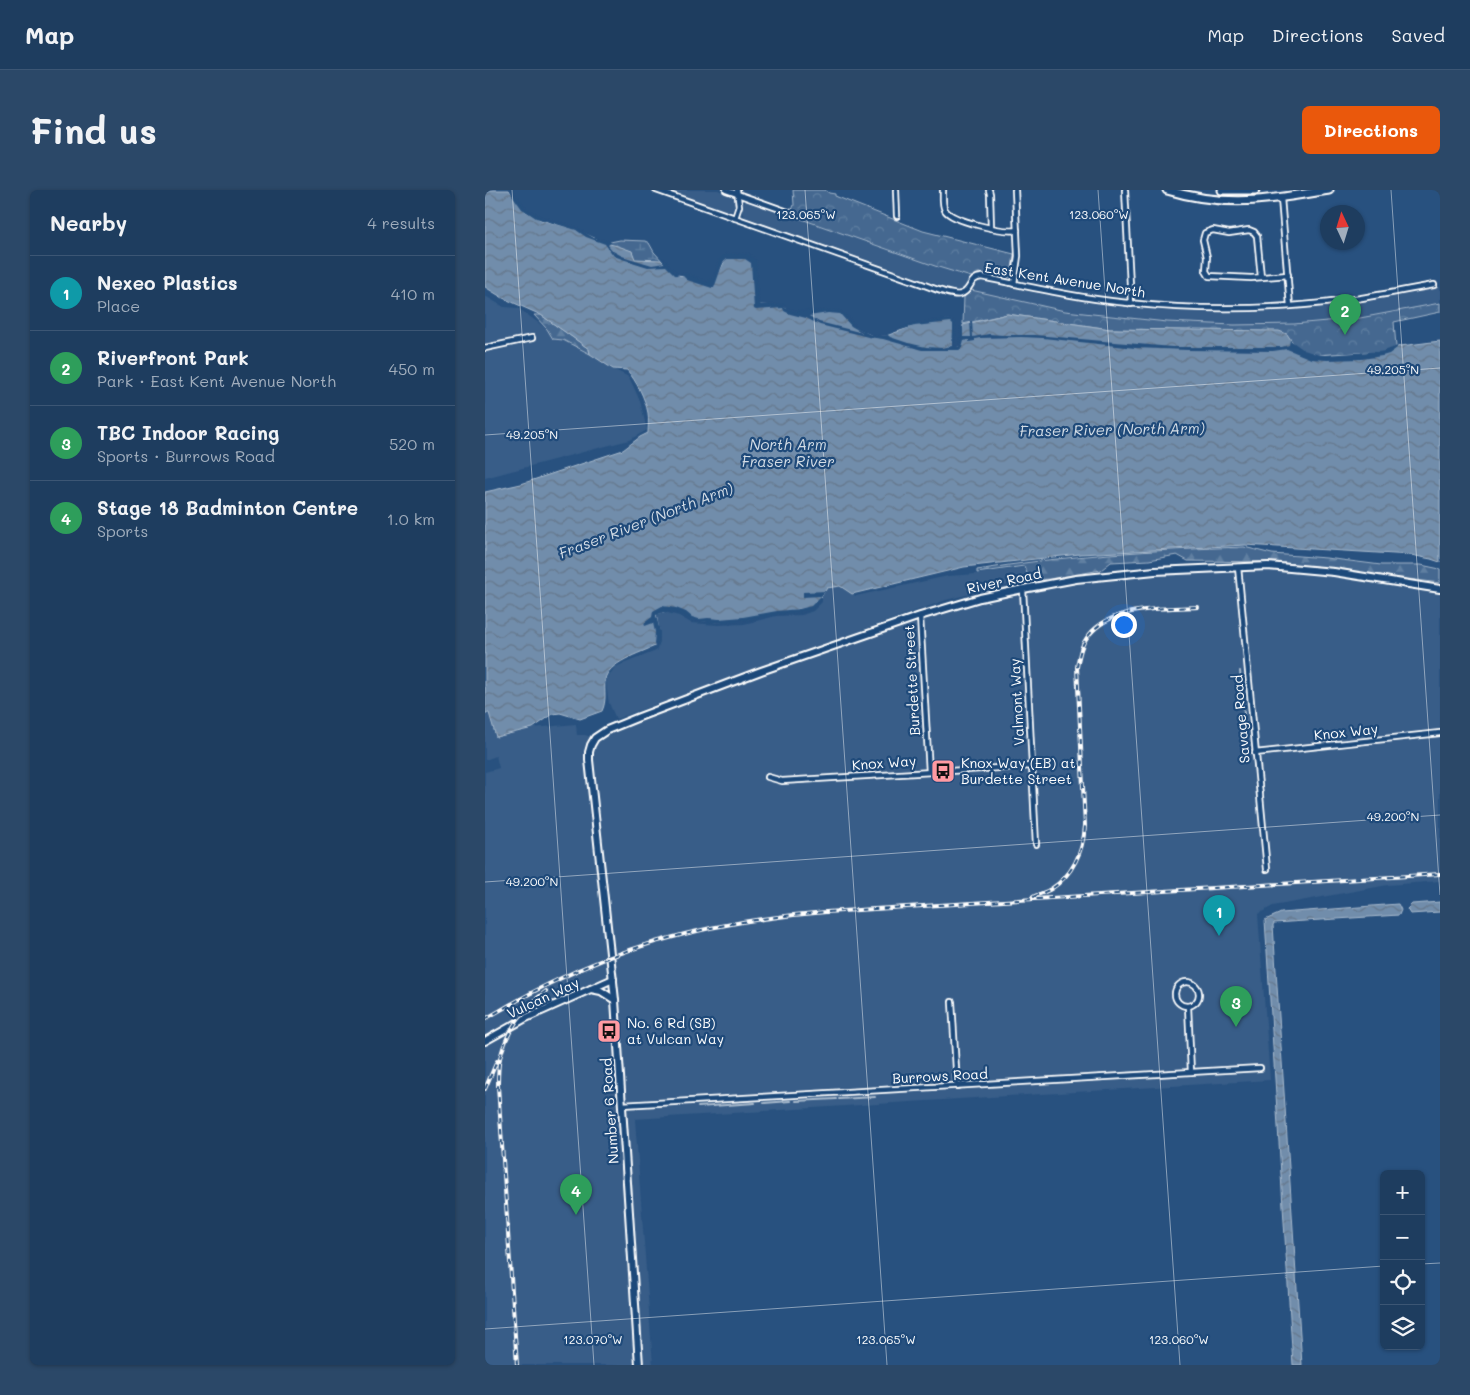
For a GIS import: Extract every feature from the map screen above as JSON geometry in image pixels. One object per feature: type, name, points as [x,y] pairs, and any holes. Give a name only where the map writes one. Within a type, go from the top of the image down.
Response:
[{"type":"main road","points":[[1167,190],[1185,196],[1217,201],[1252,202],[1329,190]]},
{"type":"main road","points":[[1222,190],[1255,190]]},
{"type":"street","points":[[655,190],[735,218],[739,206],[737,192]]},
{"type":"street","points":[[726,190],[737,192],[791,213]]},
{"type":"street","points":[[896,190],[897,216]]},
{"type":"street","points":[[943,190],[943,206],[947,212],[965,221],[991,228],[1008,231],[1017,230]]},
{"type":"street","points":[[989,190],[991,228]]},
{"type":"street","points":[[1014,284],[1018,256],[1015,190]]},
{"type":"street","points":[[1125,190],[1131,304]]},
{"type":"street","points":[[1281,190],[1290,306]]},
{"type":"street","name":"East Kent Avenue North","points":[[735,218],[956,295],[963,294],[974,280],[979,277],[1068,295],[1131,304],[1178,308],[1228,308],[1290,306],[1353,299],[1434,285]]},
{"type":"street","points":[[1261,277],[1255,232],[1249,230],[1229,233],[1213,230],[1205,233],[1203,240],[1207,257],[1205,268],[1207,275],[1214,278],[1231,276],[1261,277],[1288,275]]},
{"type":"street","points":[[485,348],[532,338]]},
{"type":"street","name":"River Road","points":[[595,738],[607,730],[682,700],[920,616],[980,598],[1076,579],[1155,571],[1268,566],[1326,571],[1440,589]]},
{"type":"street","name":"Savage Road","points":[[1238,567],[1267,869]]},
{"type":"street","name":"Valmont Way","points":[[1023,589],[1036,844]]},
{"type":"street","name":"Burdette Street","points":[[920,616],[929,772]]},
{"type":"street","name":"Knox Way","points":[[1255,753],[1440,733]]},
{"type":"street","name":"Number 6 Road","points":[[595,738],[589,752],[589,760],[615,1000],[639,1365]]},
{"type":"street","name":"Knox Way","points":[[768,776],[783,781],[1032,766]]},
{"type":"street","name":"Vulcan Way","points":[[485,1041],[515,1024],[613,979]]},
{"type":"street","points":[[1187,982],[1197,986],[1199,993],[1195,1003],[1188,1006],[1178,1000],[1176,993],[1179,986],[1187,982]]},
{"type":"street","points":[[591,989],[601,991],[615,1000]]},
{"type":"street","points":[[953,1002],[957,1086]]},
{"type":"street","points":[[1188,1006],[1191,1072]]},
{"type":"street","name":"Burrows Road","points":[[622,1105],[1260,1068]]},
{"type":"shaded area","points":[[666,190],[718,190],[732,196],[735,204],[732,211],[727,211]]},
{"type":"shaded area","points":[[748,200],[971,277],[963,289],[956,291],[912,276],[745,217],[742,213],[743,203]]},
{"type":"shaded area","points":[[981,280],[1037,293],[1102,304],[1186,311],[1306,308],[1360,302],[1440,287],[1440,303],[1360,318],[1294,324],[1234,325],[1167,322],[1065,311],[971,290],[975,283]]},
{"type":"shaded area","points":[[485,296],[504,307],[518,308],[547,329],[553,339],[563,340],[600,359],[613,369],[629,377],[640,401],[647,430],[629,440],[485,478]]},
{"type":"shaded area","points":[[1024,567],[1029,581],[946,600],[616,719],[609,703],[606,680],[615,667],[656,651],[660,642],[660,631],[656,615],[664,612],[679,616],[691,623],[744,624],[776,616],[802,615],[813,611],[822,602],[822,595],[827,588],[840,586],[856,596],[948,576]]},
{"type":"shaded area","points":[[1294,568],[1440,589],[1440,881],[1388,885],[1273,906],[1258,914],[1270,1080],[635,1119],[653,1365],[485,1365],[485,772],[499,768],[496,756],[485,760],[485,713],[488,713],[496,737],[533,728],[576,724],[577,735],[595,738],[607,730],[920,616],[1023,589],[1155,571]]},
{"type":"green space","points":[[793,190],[825,190],[835,194],[835,196],[923,231],[1014,254],[1011,276],[1007,279],[979,273],[971,277],[790,215],[794,205]]},
{"type":"green space","points":[[620,240],[645,241],[649,243],[664,263],[652,265],[622,256],[608,245],[610,242]]},
{"type":"green space","points":[[971,290],[1065,311],[1167,322],[1234,325],[1294,324],[1360,318],[1440,303],[1440,312],[1394,322],[1396,347],[1385,352],[1311,355],[1162,330],[1110,329],[1007,314],[963,324],[964,297]]},
{"type":"green space","points":[[534,315],[541,315],[589,349],[590,354],[563,340],[553,339],[547,329]]},
{"type":"green space","points":[[1244,547],[1272,554],[1381,565],[1421,565],[1440,569],[1440,583],[1277,562],[1188,561],[1177,555],[1149,560],[1111,562],[1101,570],[1049,579],[1030,580],[1024,566],[977,573],[977,570],[1043,560],[1143,552]]},
{"type":"water","name":"North Arm Fraser River","points":[[485,190],[509,190],[525,211],[541,220],[575,229],[605,243],[632,251],[635,259],[661,260],[676,275],[686,276],[707,284],[715,281],[727,256],[747,255],[754,261],[756,305],[781,306],[792,312],[838,312],[856,328],[875,337],[886,336],[916,325],[948,320],[954,322],[953,348],[961,347],[963,325],[1007,314],[1110,329],[1279,331],[1287,334],[1295,346],[1311,355],[1385,352],[1400,346],[1440,341],[1440,562],[1411,555],[1245,545],[1080,554],[964,567],[852,594],[840,586],[827,588],[812,607],[719,622],[696,620],[670,610],[656,614],[659,630],[655,646],[625,659],[607,674],[602,711],[580,719],[560,713],[553,714],[533,728],[496,737],[489,713],[485,713],[485,492],[521,484],[623,450],[648,433],[648,413],[643,396],[627,370],[613,369],[590,354],[589,349],[541,315],[503,298],[485,287]]},
{"type":"water","points":[[1440,902],[1440,912],[1410,914],[1407,909],[1412,904]]},
{"type":"water","points":[[1398,904],[1401,910],[1399,915],[1274,923],[1273,925],[1302,1365],[1293,1365],[1265,920],[1281,913]]},
{"type":"pier","points":[[510,190],[527,209],[542,217],[576,227],[594,238],[612,242],[608,245],[613,251],[622,256],[652,265],[664,263],[660,257],[662,257],[679,276],[675,275],[666,266],[648,267],[614,256],[605,244],[586,237],[576,230],[536,218],[522,209]]},
{"type":"pier","points":[[748,253],[756,260],[759,303],[761,305],[782,304],[785,308],[797,311],[837,310],[846,315],[856,327],[869,334],[877,336],[888,335],[908,343],[926,347],[942,348],[952,346],[953,324],[951,322],[915,326],[897,331],[917,323],[948,319],[956,324],[954,347],[959,347],[961,327],[963,327],[963,337],[971,337],[970,321],[972,321],[973,337],[989,334],[1035,335],[1172,347],[1282,347],[1289,345],[1290,340],[1304,350],[1325,355],[1384,351],[1397,346],[1397,348],[1389,354],[1382,356],[1362,359],[1327,360],[1311,359],[1287,349],[1273,351],[1135,348],[1021,337],[980,338],[969,342],[967,340],[964,341],[962,348],[959,350],[922,350],[820,325],[806,318],[790,314],[784,311],[783,308],[754,309],[751,263],[745,259],[727,259],[723,263],[714,288],[687,280],[680,273],[687,273],[707,282],[713,279],[719,260],[725,254]],"holes":[[[828,313],[840,314],[851,326],[863,333],[819,322],[809,316]]]},
{"type":"pier","points":[[826,591],[821,596],[803,597],[803,592]]},
{"type":"pier","points":[[821,596],[821,600],[816,606],[808,611],[719,623],[696,621],[670,612],[664,612],[656,615],[660,637],[655,648],[653,623],[645,626],[644,623],[652,617],[653,611],[662,606],[676,608],[699,619],[719,619],[799,609],[811,606]]},
{"type":"waterway","points":[[1240,671],[1245,725]]},
{"type":"waterway","points":[[839,1099],[875,1097]]},
{"type":"waterway","points":[[796,1101],[836,1099]]},
{"type":"waterway","points":[[764,1103],[790,1101]]},
{"type":"waterway","points":[[698,1107],[755,1103]]},
{"type":"railway","points":[[1033,897],[1051,889],[1071,870],[1079,853],[1084,835],[1077,667],[1084,642],[1099,625],[1125,613],[1140,610],[1198,607]]},
{"type":"railway","points":[[485,1019],[546,985],[620,953],[687,933],[756,920],[826,912],[1440,874]]},
{"type":"railway","points":[[517,1365],[498,1068],[503,1048],[512,1029],[530,1005],[546,991]]},
{"type":"railway","points":[[485,1089],[497,1061]]},
{"type":"place","name":"Riverfront Park","points":[[1345,335]]},
{"type":"place","name":"Knox Way (EB) at Burdette Street","points":[[943,771]]},
{"type":"place","name":"Nexeo Plastics","points":[[1219,936]]},
{"type":"place","name":"TBC Indoor Racing","points":[[1236,1027]]},
{"type":"place","name":"No. 6 Rd (SB) at Vulcan Way","points":[[609,1031]]},
{"type":"place","name":"Stage 18 Badminton Centre","points":[[576,1215]]},
{"type":"water label","name":"Fraser River (North Arm)","points":[[1112,430]]},
{"type":"water label","name":"Fraser River (North Arm)","points":[[646,521]]}]
